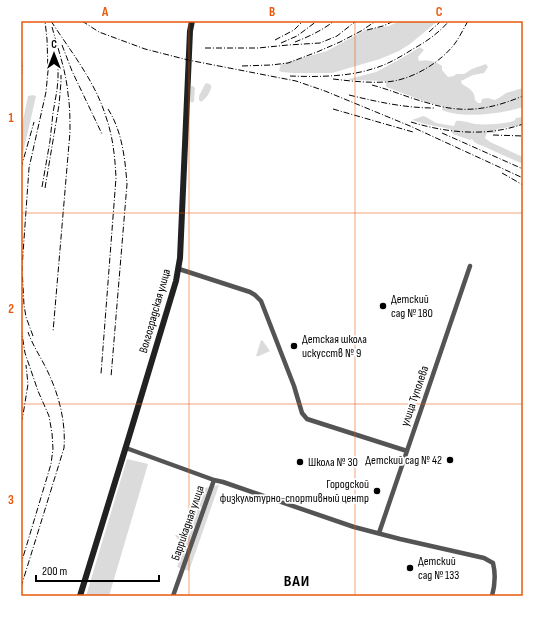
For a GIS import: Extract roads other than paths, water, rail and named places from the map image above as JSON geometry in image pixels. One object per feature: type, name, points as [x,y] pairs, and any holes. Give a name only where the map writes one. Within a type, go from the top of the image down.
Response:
[{"type":"main road","name":"Волгоградская улица","points":[[80,596],[179,269],[190,31],[192,21]]},
{"type":"street","name":"улица Туполева","points":[[379,533],[470,266]]},
{"type":"street","points":[[179,269],[250,292],[261,301],[294,386],[302,413],[307,419],[407,451]]},
{"type":"street","points":[[126,448],[214,480],[354,526],[484,558],[493,564],[495,572],[495,585],[492,596]]},
{"type":"street","name":"Баррикадная улица","points":[[173,596],[214,480]]},
{"type":"railway","points":[[33,336],[26,317],[24,305],[22,268],[29,168],[46,92],[48,71],[45,21]]},
{"type":"railway","points":[[51,21],[82,67],[96,91],[108,125],[113,147],[116,178],[101,374]]},
{"type":"railway","points":[[82,21],[99,32],[145,49],[188,60],[296,81],[325,91],[410,126],[523,178]]},
{"type":"railway","points":[[275,40],[294,30],[303,21]]},
{"type":"railway","points":[[281,43],[297,36],[317,21]]},
{"type":"railway","points":[[295,42],[315,33],[334,21]]},
{"type":"railway","points":[[205,48],[258,48],[320,43],[337,36],[356,21]]},
{"type":"railway","points":[[242,66],[288,63],[340,42],[376,21]]},
{"type":"railway","points":[[367,30],[383,26],[394,21]]},
{"type":"railway","points":[[429,32],[441,21]]},
{"type":"railway","points":[[290,76],[352,74],[378,67],[423,43],[437,33],[449,21]]},
{"type":"railway","points":[[333,79],[385,82],[405,78],[424,70],[434,64],[450,50],[458,40],[468,21]]},
{"type":"railway","points":[[52,27],[66,77],[70,127],[53,332]]},
{"type":"railway","points":[[62,45],[72,71],[102,134]]},
{"type":"railway","points":[[21,50],[21,81]]},
{"type":"railway","points":[[42,187],[57,90],[58,61]]},
{"type":"railway","points":[[45,188],[59,105],[61,75]]},
{"type":"railway","points":[[372,85],[421,101],[453,109],[476,109],[499,105],[523,96]]},
{"type":"railway","points":[[349,95],[402,106],[435,108]]},
{"type":"railway","points":[[108,109],[113,117],[120,136],[124,155],[127,184],[111,377]]},
{"type":"railway","points":[[333,109],[413,132]]},
{"type":"railway","points":[[21,168],[34,122]]},
{"type":"railway","points":[[411,122],[439,129],[467,132],[495,131],[523,124]]},
{"type":"railway","points":[[442,133],[523,169]]},
{"type":"railway","points":[[493,135],[523,136]]},
{"type":"railway","points":[[502,173],[523,185]]},
{"type":"railway","points":[[21,328],[25,353],[38,391],[49,416],[53,449],[51,464],[21,564]]},
{"type":"railway","points":[[21,587],[64,448],[64,427],[57,396],[46,368],[28,332]]},
{"type":"railway","points":[[21,423],[28,384],[26,365]]},
{"type":"place","name":"Детский сад № 180","points":[[383,306]]},
{"type":"place","name":"Детская школа искусств № 9","points":[[294,346]]},
{"type":"place","name":"Детский сад № 42","points":[[450,460]]},
{"type":"place","name":"Школа № 30","points":[[300,462]]},
{"type":"place","name":"Городской физкультурно-спортивный центр","points":[[377,491]]},
{"type":"place","name":"Детский сад № 133","points":[[410,568]]},
{"type":"district","name":"ВАИ","points":[[297,581]]}]
